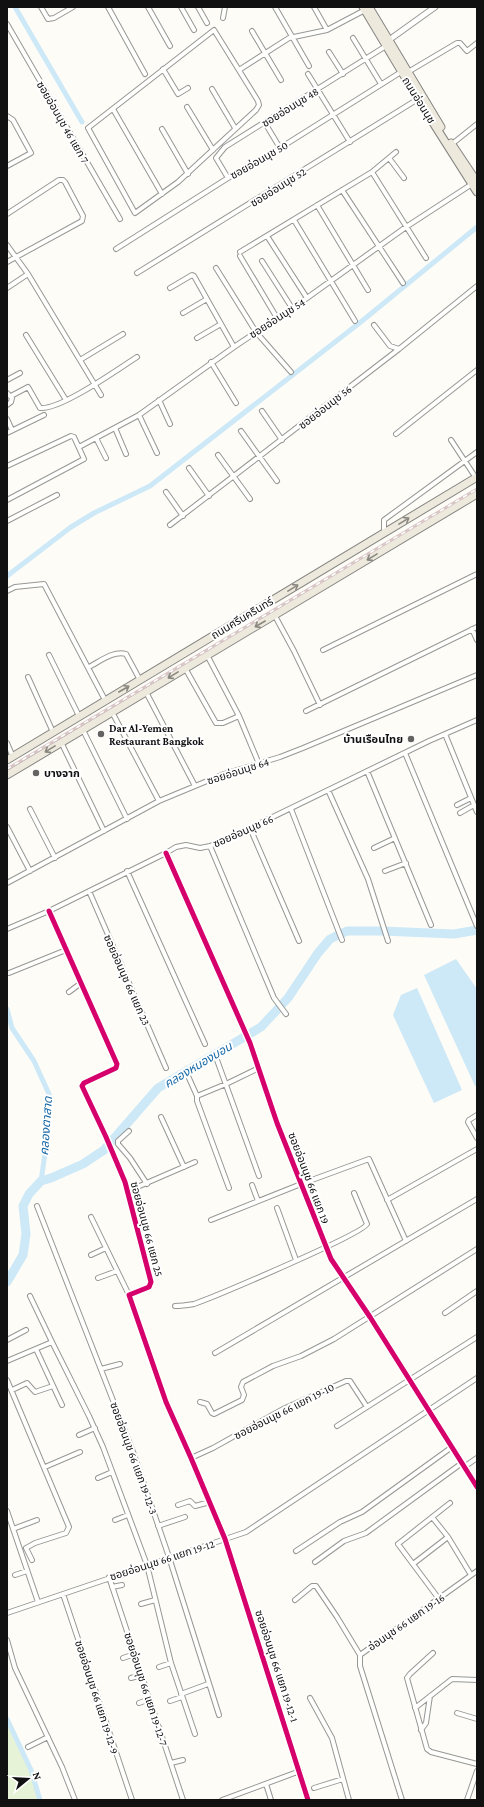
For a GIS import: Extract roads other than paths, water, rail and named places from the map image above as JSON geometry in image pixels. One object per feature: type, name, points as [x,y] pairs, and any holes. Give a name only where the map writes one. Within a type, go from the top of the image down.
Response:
[{"type":"main road","name":"ถนนอ่อนนุช","points":[[367,8],[420,98],[475,180]]},
{"type":"main road","name":"ถนนอ่อนนุช","points":[[420,98],[475,180],[477,192]]},
{"type":"main road","name":"ถนนศรีนครินทร์","points":[[10,759],[105,700],[477,477]]},
{"type":"main road","name":"ถนนศรีนครินทร์","points":[[7,775],[477,494]]},
{"type":"main road","points":[[211,636],[219,648]]},
{"type":"street","points":[[41,7],[48,19],[54,18],[65,9],[73,7]]},
{"type":"street","points":[[108,7],[145,74]]},
{"type":"street","points":[[148,7],[170,46]]},
{"type":"street","points":[[181,7],[194,30]]},
{"type":"street","points":[[198,7],[207,23]]},
{"type":"street","points":[[223,18],[225,7]]},
{"type":"street","points":[[275,7],[309,66]]},
{"type":"street","points":[[314,7],[327,30]]},
{"type":"street","points":[[387,43],[435,7]]},
{"type":"street","points":[[239,70],[292,37],[327,30],[367,8]]},
{"type":"street","name":"ซอยอ่อนนุช 46 แยก 7","points":[[7,24],[120,219]]},
{"type":"street","points":[[214,30],[259,105],[256,110],[235,128],[188,174],[135,213],[88,128],[163,69],[214,30]]},
{"type":"street","points":[[252,31],[281,80]]},
{"type":"street","points":[[353,38],[382,84]]},
{"type":"street","name":"ซอยอ่อนนุช 48","points":[[228,178],[217,160],[217,156],[225,147],[343,74],[387,43]]},
{"type":"street","name":"ซอยอ่อนนุช 50","points":[[116,249],[228,178],[280,148],[382,84],[457,43],[467,51],[477,43]]},
{"type":"street","points":[[330,52],[343,74]]},
{"type":"street","points":[[163,69],[178,94],[188,88]]},
{"type":"street","points":[[308,74],[350,142]]},
{"type":"street","points":[[212,89],[235,128]]},
{"type":"street","name":"ซอยอ่อนนุช 52","points":[[137,273],[420,98]]},
{"type":"street","points":[[187,107],[213,150]]},
{"type":"street","points":[[113,109],[162,194]]},
{"type":"street","points":[[7,116],[13,120],[31,153],[7,166]]},
{"type":"street","points":[[265,123],[280,148]]},
{"type":"street","points":[[452,144],[477,124]]},
{"type":"street","points":[[162,129],[188,174]]},
{"type":"street","points":[[277,318],[240,254],[372,172],[396,152]]},
{"type":"street","points":[[389,158],[404,178]]},
{"type":"street","points":[[372,172],[426,258]]},
{"type":"street","points":[[7,214],[59,180],[62,180],[66,182],[83,216],[82,221],[7,262]]},
{"type":"street","name":"ซอยอ่อนนุช 54","points":[[79,447],[139,415],[211,362],[307,298],[475,180]]},
{"type":"street","points":[[342,190],[403,282]]},
{"type":"street","points":[[317,206],[368,290]]},
{"type":"street","points":[[294,220],[330,282],[356,321]]},
{"type":"street","points":[[267,236],[307,298]]},
{"type":"street","points":[[7,245],[28,274],[101,395]]},
{"type":"street","points":[[262,261],[292,308]]},
{"type":"street","points":[[216,268],[256,332],[291,372]]},
{"type":"street","points":[[7,288],[28,274]]},
{"type":"street","points":[[170,288],[192,275],[194,276],[234,346]]},
{"type":"street","name":"ซอยอ่อนนุช 56","points":[[170,525],[399,349],[477,286]]},
{"type":"street","points":[[183,313],[207,299]]},
{"type":"street","points":[[197,338],[221,324]]},
{"type":"street","points":[[374,325],[390,346],[399,349]]},
{"type":"street","points":[[80,360],[123,334]]},
{"type":"street","points":[[26,336],[66,400]]},
{"type":"street","points":[[7,405],[11,402],[9,394],[28,387],[40,408],[46,408],[66,400],[95,384],[137,357]]},
{"type":"street","points":[[211,362],[236,403]]},
{"type":"street","points":[[396,434],[477,370]]},
{"type":"street","points":[[7,380],[20,373]]},
{"type":"street","points":[[159,400],[170,424]]},
{"type":"street","points":[[262,411],[282,440]]},
{"type":"street","points":[[139,415],[157,453]]},
{"type":"street","points":[[7,433],[44,416]]},
{"type":"street","points":[[7,419],[12,430]]},
{"type":"street","points":[[114,428],[126,454]]},
{"type":"street","points":[[241,431],[277,481]]},
{"type":"street","points":[[7,466],[71,436],[74,437],[84,457],[83,460],[7,500]]},
{"type":"street","points":[[96,438],[106,458]]},
{"type":"street","points":[[451,440],[477,477]]},
{"type":"street","points":[[384,533],[384,520],[477,452]]},
{"type":"street","points":[[218,454],[250,499]]},
{"type":"street","points":[[189,468],[209,496]]},
{"type":"street","points":[[166,492],[183,516]]},
{"type":"street","points":[[7,521],[56,495]]},
{"type":"street","points":[[323,650],[477,574]]},
{"type":"street","points":[[7,591],[15,587],[44,584],[105,700]]},
{"type":"street","points":[[275,616],[320,705]]},
{"type":"street","points":[[306,711],[477,627]]},
{"type":"street","points":[[472,629],[477,640]]},
{"type":"street","points":[[89,667],[117,653],[123,653],[126,654],[140,680]]},
{"type":"street","points":[[49,655],[79,716]]},
{"type":"street","points":[[207,655],[239,716],[259,764]]},
{"type":"street","points":[[186,668],[216,723],[223,723],[239,716]]},
{"type":"street","name":"ซอยอ่อนนุช 64","points":[[7,883],[159,801],[224,774],[259,764],[303,748],[477,675]]},
{"type":"street","points":[[28,677],[53,732]]},
{"type":"street","points":[[146,692],[195,786]]},
{"type":"street","points":[[112,712],[159,801]]},
{"type":"street","name":"ซอยอ่อนนุช 66","points":[[7,929],[49,911],[176,847],[186,845],[200,848],[210,846],[477,720]]},
{"type":"street","points":[[82,730],[127,819]]},
{"type":"street","points":[[445,734],[477,812]]},
{"type":"street","points":[[7,742],[10,759]]},
{"type":"street","points":[[61,742],[104,831]]},
{"type":"street","points":[[405,753],[477,926]]},
{"type":"street","points":[[367,771],[432,925]]},
{"type":"street","points":[[328,790],[368,879],[387,938]]},
{"type":"street","points":[[458,805],[471,798]]},
{"type":"street","points":[[460,812],[474,805]]},
{"type":"street","points":[[30,809],[55,858]]},
{"type":"street","points":[[291,809],[342,940]]},
{"type":"street","points":[[7,827],[30,871]]},
{"type":"street","points":[[250,828],[299,941]]},
{"type":"street","points":[[374,848],[395,838]]},
{"type":"street","points":[[210,846],[274,998],[286,1014]]},
{"type":"street","name":"ซอยอ่อนนุช 66 แยก 19","points":[[166,853],[250,1043],[301,1184],[331,1259],[370,1317],[428,1411],[477,1486]]},
{"type":"street","points":[[385,871],[406,863]]},
{"type":"street","points":[[127,871],[205,1044]]},
{"type":"street","name":"ซอยอ่อนนุช 66 แยก 23","points":[[88,891],[166,1068]]},
{"type":"street","name":"ซอยอ่อนนุช 66 แยก 25","points":[[49,911],[117,1064],[116,1068],[84,1083],[82,1086],[83,1091],[106,1137],[128,1191],[152,1285],[129,1295]]},
{"type":"street","points":[[9,973],[66,950]]},
{"type":"street","points":[[69,992],[81,983]]},
{"type":"street","points":[[217,1060],[259,1176]]},
{"type":"street","points":[[197,1096],[258,1068]]},
{"type":"street","points":[[188,1076],[197,1096],[197,1101],[229,1188]]},
{"type":"street","points":[[477,1116],[468,1122],[477,1138]]},
{"type":"street","points":[[161,1117],[184,1167]]},
{"type":"street","points":[[129,1131],[118,1141],[118,1144],[130,1158],[147,1184]]},
{"type":"street","points":[[387,1200],[477,1149]]},
{"type":"street","points":[[211,1220],[369,1159],[406,1241]]},
{"type":"street","points":[[128,1191],[195,1162]]},
{"type":"street","points":[[252,1185],[258,1201]]},
{"type":"street","points":[[175,1306],[192,1304],[206,1299],[326,1247],[366,1226],[366,1220],[354,1193]]},
{"type":"street","points":[[216,1353],[477,1199]]},
{"type":"street","name":"ซอยอ่อนนุช 66 แยก 19-12-3","points":[[37,1206],[102,1368],[132,1449],[169,1557],[219,1715]]},
{"type":"street","points":[[277,1208],[296,1260]]},
{"type":"street","points":[[91,1217],[129,1295],[166,1402],[225,1539]]},
{"type":"street","points":[[91,1255],[106,1248]]},
{"type":"street","points":[[200,1402],[207,1404],[214,1414],[243,1398],[240,1387],[243,1382],[273,1366],[301,1356],[370,1317],[477,1249]]},
{"type":"street","points":[[98,1278],[117,1271]]},
{"type":"street","points":[[445,1313],[477,1291]]},
{"type":"street","points":[[30,1296],[95,1428],[112,1472],[147,1565],[171,1662],[195,1734]]},
{"type":"street","points":[[7,1340],[26,1330]]},
{"type":"street","points":[[337,1426],[477,1337]]},
{"type":"street","points":[[7,1361],[52,1342]]},
{"type":"street","points":[[36,1349],[62,1405]]},
{"type":"street","points":[[102,1368],[120,1364]]},
{"type":"street","name":"ซอยอ่อนนุช 66 แยก 19-12","points":[[7,1613],[246,1532],[260,1525],[477,1378]]},
{"type":"street","points":[[7,1380],[45,1467],[69,1527],[66,1533],[26,1548],[32,1560]]},
{"type":"street","name":"ซอยอ่อนนุช 66 แยก 19-10","points":[[191,1458],[213,1448],[283,1409],[346,1381],[350,1381],[367,1407]]},
{"type":"street","points":[[12,1390],[26,1383],[30,1385],[35,1392],[53,1386]]},
{"type":"street","points":[[79,1435],[95,1428]]},
{"type":"street","points":[[296,1551],[340,1522],[362,1512],[452,1447]]},
{"type":"street","points":[[45,1467],[80,1452]]},
{"type":"street","points":[[315,1562],[344,1541],[366,1534],[463,1465],[477,1458]]},
{"type":"street","points":[[98,1478],[112,1472]]},
{"type":"street","points":[[178,1505],[190,1501],[195,1506],[210,1502]]},
{"type":"street","points":[[439,1599],[398,1544],[450,1503]]},
{"type":"street","points":[[7,1511],[38,1602]]},
{"type":"street","points":[[116,1520],[128,1515]]},
{"type":"street","points":[[158,1526],[185,1517]]},
{"type":"street","points":[[432,1517],[448,1537],[471,1575]]},
{"type":"street","points":[[13,1529],[38,1520]]},
{"type":"street","points":[[413,1564],[448,1537]]},
{"type":"street","name":"ซอยอ่อนนุช 66 แยก 19-12-1","points":[[225,1539],[308,1800]]},
{"type":"street","points":[[15,1575],[27,1571]]},
{"type":"street","name":"อ่อนนุช 66 แยก 19-16","points":[[402,1800],[360,1666],[360,1655],[477,1571]]},
{"type":"street","name":"ซอยอ่อนนุช 66 แยก 19-12-7","points":[[109,1578],[183,1800]]},
{"type":"street","points":[[112,1588],[122,1585]]},
{"type":"street","points":[[295,1600],[312,1586],[316,1586],[360,1655]]},
{"type":"street","name":"ซอยอ่อนนุช 66 แยก 19-12-9","points":[[63,1594],[132,1800]]},
{"type":"street","points":[[141,1604],[155,1600]]},
{"type":"street","points":[[7,1640],[16,1668],[75,1800]]},
{"type":"street","points":[[433,1653],[408,1676],[415,1708],[428,1751],[477,1764]]},
{"type":"street","points":[[123,1658],[135,1654]]},
{"type":"street","points":[[159,1667],[171,1662]]},
{"type":"street","points":[[131,1678],[142,1676]]},
{"type":"street","points":[[415,1708],[452,1679],[477,1680]]},
{"type":"street","points":[[170,1701],[208,1684]]},
{"type":"street","points":[[421,1730],[426,1722],[430,1696]]},
{"type":"street","points":[[310,1698],[329,1730],[349,1800]]},
{"type":"street","points":[[139,1703],[150,1699]]},
{"type":"street","points":[[457,1713],[477,1719]]},
{"type":"street","points":[[28,1748],[48,1737]]},
{"type":"street","points":[[171,1763],[183,1760]]},
{"type":"street","points":[[222,1800],[300,1771]]},
{"type":"street","points":[[467,1800],[477,1771]]},
{"type":"street","points":[[314,1788],[343,1779]]},
{"type":"street","points":[[266,1784],[271,1800]]},
{"type":"water","points":[[456,959],[477,989],[477,1085],[475,1086],[424,975]]},
{"type":"water","points":[[417,988],[462,1090],[434,1103],[393,1015],[401,995]]},
{"type":"waterway","points":[[15,7],[82,122]]},
{"type":"waterway","points":[[7,576],[71,527],[94,513],[150,486],[362,321],[477,227]]},
{"type":"waterway","name":"คลองหนองบอน","points":[[7,1282],[23,1255],[26,1234],[23,1206],[29,1194],[41,1181],[83,1164],[104,1150],[158,1088],[261,1027],[288,998],[318,953],[330,939],[347,931],[454,934],[477,930]]},
{"type":"waterway","name":"คลองตาสาด","points":[[7,1009],[12,1028],[34,1061],[49,1094],[48,1133],[41,1181]]},
{"type":"waterway","points":[[7,1719],[31,1770],[40,1800]]},
{"type":"railway","points":[[7,769],[477,489]]},
{"type":"place","name":"Dar Al-Yemen Restaurant Bangkok","points":[[101,734]]},
{"type":"place","name":"บ้านเรือนไทย","points":[[411,739]]},
{"type":"place","name":"บางจาก","points":[[36,773]]}]
